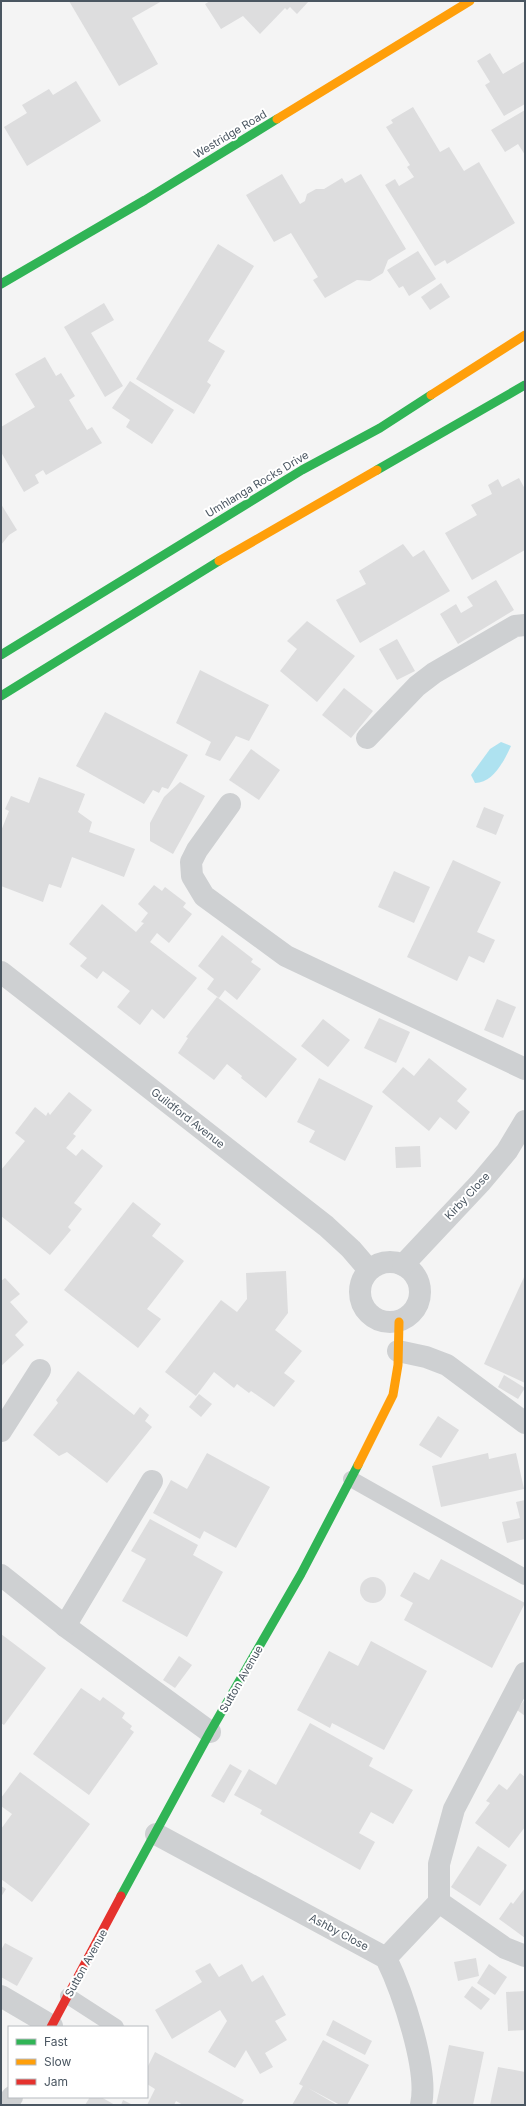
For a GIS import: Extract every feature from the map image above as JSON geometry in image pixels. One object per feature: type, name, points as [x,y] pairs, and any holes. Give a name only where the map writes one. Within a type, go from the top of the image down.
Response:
[{"type":"street","name":"Westridge Road","points":[[1,284],[151,196],[470,1]]},
{"type":"street","name":"Umhlanga Rocks Drive","points":[[1,655],[302,470],[380,428],[525,335]]},
{"type":"street","points":[[1,696],[214,564],[525,385]]},
{"type":"street","points":[[367,738],[417,686],[434,673],[515,626],[525,625]]},
{"type":"street","points":[[230,804],[197,850],[191,862],[192,876],[204,896],[286,956],[525,1069]]},
{"type":"street","name":"Guildford Avenue","points":[[1,972],[326,1226],[351,1249],[369,1270]]},
{"type":"street","name":"Kirby Close","points":[[403,1265],[481,1182],[507,1151],[525,1121]]},
{"type":"street","points":[[391,1262],[403,1265],[412,1272],[419,1284],[419,1298],[414,1311],[399,1322],[381,1322],[367,1313],[360,1299],[360,1283],[369,1270],[379,1264],[391,1262]]},
{"type":"street","name":"Sutton Avenue","points":[[52,2026],[210,1732],[301,1574],[389,1406],[396,1388],[399,1368],[399,1322]]},
{"type":"street","points":[[398,1350],[426,1357],[448,1365],[525,1423]]},
{"type":"street","points":[[1,1430],[40,1370]]},
{"type":"street","points":[[65,1626],[152,1481]]},
{"type":"street","points":[[1,1575],[65,1626],[210,1732]]},
{"type":"street","points":[[421,2105],[421,2067],[398,1982],[386,1958],[439,1902],[439,1864],[454,1809],[525,1673]]},
{"type":"street","name":"Ashby Close","points":[[156,1834],[386,1958]]},
{"type":"street","points":[[439,1902],[505,1948],[525,1956]]},
{"type":"street","points":[[1,1996],[52,2026]]},
{"type":"lane","points":[[351,1479],[525,1577]]},
{"type":"lane","points":[[68,1996],[114,2026]]},
{"type":"water","points":[[501,742],[511,746],[505,758],[492,775],[481,782],[475,783],[471,775],[490,749]]},
{"type":"building","points":[[69,1],[162,1],[132,18],[158,64],[119,86]]},
{"type":"building","points":[[210,1],[309,1],[297,14],[290,7],[287,10],[285,8],[260,34],[243,16],[221,29],[205,4]]},
{"type":"building","points":[[490,53],[503,74],[525,61],[525,104],[504,116],[485,85],[490,82],[477,61]]},
{"type":"building","points":[[76,81],[101,121],[27,166],[4,127],[27,113],[22,105],[49,89],[53,95]]},
{"type":"building","points":[[413,107],[440,152],[449,147],[464,171],[479,162],[515,223],[447,264],[445,260],[435,266],[385,185],[395,179],[399,186],[414,177],[407,167],[410,165],[386,127],[393,123],[391,120]]},
{"type":"building","points":[[525,110],[525,155],[518,144],[505,152],[491,130]]},
{"type":"building","points":[[282,174],[300,204],[305,201],[307,194],[316,189],[324,189],[342,178],[345,183],[361,174],[406,249],[388,260],[383,273],[370,281],[357,280],[325,298],[313,280],[318,277],[291,233],[274,242],[246,195]]},
{"type":"building","points":[[218,244],[254,266],[208,341],[225,351],[207,382],[211,385],[194,414],[136,379]]},
{"type":"building","points":[[418,251],[436,279],[409,296],[403,286],[399,288],[387,270]]},
{"type":"building","points":[[441,283],[450,297],[430,310],[421,297]]},
{"type":"building","points":[[104,303],[114,320],[91,333],[123,386],[105,397],[64,327]]},
{"type":"building","points":[[45,357],[56,376],[61,373],[75,396],[69,400],[87,430],[92,427],[102,443],[46,475],[43,470],[35,475],[39,483],[24,492],[1,452],[1,427],[35,407],[15,374]]},
{"type":"building","points":[[130,381],[174,410],[152,444],[126,427],[130,420],[112,408]]},
{"type":"building","points":[[519,478],[525,489],[525,550],[472,580],[445,533],[477,515],[471,505],[492,494],[488,485],[498,479],[502,487]]},
{"type":"building","points":[[1,504],[17,530],[9,535],[1,545]]},
{"type":"building","points":[[403,544],[413,557],[424,550],[450,591],[360,643],[336,600],[366,584],[359,571]]},
{"type":"building","points":[[496,580],[514,610],[458,644],[440,614],[456,604],[461,613],[473,606],[467,597]]},
{"type":"building","points":[[307,621],[355,656],[317,702],[280,671],[297,649],[287,641]]},
{"type":"building","points":[[397,639],[415,671],[397,680],[379,649]]},
{"type":"building","points":[[200,670],[269,705],[249,741],[236,736],[220,761],[205,755],[211,742],[176,723]]},
{"type":"building","points":[[344,688],[373,711],[351,738],[322,715]]},
{"type":"building","points":[[105,712],[188,755],[168,789],[162,787],[159,793],[153,790],[144,804],[76,766]]},
{"type":"building","points":[[251,749],[280,770],[259,800],[229,780]]},
{"type":"building","points":[[39,777],[85,794],[78,812],[92,822],[89,832],[135,849],[124,877],[72,857],[61,888],[49,884],[43,902],[1,886],[1,831],[9,811],[5,809],[11,796],[29,803]]},
{"type":"building","points":[[180,782],[205,796],[173,854],[150,841],[150,823],[164,797]]},
{"type":"building","points":[[484,807],[504,815],[496,835],[476,827]]},
{"type":"building","points":[[453,860],[501,882],[477,932],[495,940],[484,963],[469,956],[457,981],[407,957]]},
{"type":"building","points":[[394,871],[430,887],[414,923],[378,907]]},
{"type":"building","points":[[154,885],[162,891],[165,887],[186,903],[183,907],[192,914],[169,943],[157,933],[150,942],[197,978],[164,1019],[152,1009],[140,1025],[117,1007],[130,991],[103,971],[97,979],[80,966],[87,958],[69,944],[102,904],[136,932],[144,923],[141,922],[148,913],[138,904]]},
{"type":"building","points":[[222,935],[253,959],[251,962],[261,969],[237,1000],[225,990],[219,998],[207,989],[214,979],[198,966]]},
{"type":"building","points":[[217,997],[297,1059],[266,1098],[241,1078],[242,1076],[227,1064],[214,1080],[178,1053],[188,1038],[186,1037]]},
{"type":"building","points":[[497,999],[516,1007],[503,1038],[484,1030]]},
{"type":"building","points":[[379,1018],[410,1032],[396,1063],[364,1048]]},
{"type":"building","points":[[323,1019],[350,1040],[328,1067],[301,1046]]},
{"type":"building","points":[[429,1058],[467,1089],[457,1101],[470,1112],[456,1130],[440,1117],[429,1131],[382,1092],[403,1067],[414,1076]]},
{"type":"building","points":[[319,1078],[373,1106],[345,1161],[309,1142],[315,1131],[297,1122]]},
{"type":"building","points":[[69,1092],[92,1110],[73,1134],[76,1136],[66,1148],[76,1156],[82,1149],[103,1166],[74,1203],[82,1209],[68,1227],[71,1230],[50,1255],[1,1216],[1,1170],[25,1141],[15,1133],[35,1107],[46,1116],[48,1112],[50,1115]]},
{"type":"building","points":[[420,1146],[421,1167],[396,1168],[395,1147]]},
{"type":"building","points":[[133,1202],[161,1224],[152,1236],[184,1261],[147,1309],[161,1319],[138,1348],[64,1290]]},
{"type":"building","points":[[286,1271],[288,1313],[275,1330],[302,1351],[284,1373],[295,1381],[274,1407],[251,1391],[249,1393],[237,1384],[234,1388],[214,1372],[196,1396],[165,1372],[221,1300],[237,1312],[247,1299],[246,1273]]},
{"type":"building","points":[[525,1275],[525,1383],[484,1364]]},
{"type":"building","points":[[5,1278],[20,1294],[10,1302],[28,1322],[15,1335],[24,1345],[1,1366],[1,1281]]},
{"type":"building","points":[[78,1371],[134,1415],[140,1407],[149,1415],[145,1421],[152,1427],[107,1483],[67,1452],[59,1456],[33,1435],[58,1403],[56,1400]]},
{"type":"building","points":[[504,1375],[525,1388],[518,1399],[498,1387]]},
{"type":"building","points":[[199,1394],[212,1404],[201,1417],[189,1407]]},
{"type":"building","points":[[438,1416],[459,1430],[441,1458],[419,1445]]},
{"type":"building","points":[[207,1453],[270,1487],[236,1548],[204,1531],[200,1539],[153,1513],[171,1480],[187,1489]]},
{"type":"building","points":[[488,1453],[489,1459],[516,1453],[524,1489],[441,1507],[432,1466]]},
{"type":"building","points":[[525,1500],[525,1539],[507,1543],[502,1522],[520,1518],[516,1502]]},
{"type":"building","points":[[150,1519],[198,1545],[193,1555],[223,1572],[187,1637],[122,1601],[146,1559],[131,1551]]},
{"type":"building","points":[[441,1559],[525,1603],[492,1668],[404,1620],[413,1603],[400,1596],[414,1572],[429,1580]]},
{"type":"building","points":[[373,1577],[382,1581],[386,1590],[382,1599],[373,1603],[364,1599],[360,1590],[364,1581]]},
{"type":"building","points":[[1,1634],[46,1668],[4,1725],[1,1723]]},
{"type":"building","points":[[371,1641],[427,1671],[384,1750],[332,1723],[330,1728],[297,1710],[329,1651],[358,1666]]},
{"type":"building","points":[[179,1656],[192,1665],[175,1688],[163,1680]]},
{"type":"building","points":[[81,1688],[100,1701],[103,1697],[125,1713],[122,1718],[132,1726],[130,1729],[134,1732],[89,1795],[33,1754]]},
{"type":"building","points":[[525,1699],[525,1716],[517,1710]]},
{"type":"building","points":[[310,1723],[373,1758],[369,1766],[413,1790],[393,1824],[371,1812],[359,1833],[375,1842],[360,1870],[260,1814],[262,1810],[234,1795],[249,1769],[276,1785]]},
{"type":"building","points":[[230,1764],[242,1771],[224,1803],[211,1796]]},
{"type":"building","points":[[20,1772],[90,1824],[32,1902],[1,1879],[1,1829],[12,1814],[1,1806],[1,1798]]},
{"type":"building","points":[[520,1773],[525,1777],[525,1827],[509,1848],[475,1823],[490,1803],[486,1801],[499,1784],[507,1790]]},
{"type":"building","points":[[478,1846],[507,1865],[480,1906],[451,1887]]},
{"type":"building","points":[[1,1886],[6,1889],[1,1897]]},
{"type":"building","points":[[525,1888],[525,1938],[499,1919],[511,1902],[513,1904]]},
{"type":"building","points":[[5,1943],[33,1958],[17,1986],[1,1977],[1,1950]]},
{"type":"building","points":[[476,1958],[479,1976],[458,1981],[454,1962]]},
{"type":"building","points":[[210,1963],[219,1977],[242,1964],[252,1982],[263,1975],[286,2015],[275,2021],[287,2040],[265,2053],[273,2067],[260,2074],[246,2050],[235,2068],[208,2052],[227,2021],[220,2010],[172,2039],[155,2010],[202,1982],[195,1971]]},
{"type":"building","points":[[489,1964],[507,1977],[495,1995],[477,1983]]},
{"type":"building","points":[[472,1986],[490,1999],[481,2010],[464,1997]]},
{"type":"building","points":[[525,1991],[525,2030],[508,2031],[506,1992]]},
{"type":"building","points":[[333,2020],[372,2041],[365,2055],[326,2035]]},
{"type":"building","points":[[323,2040],[369,2065],[347,2105],[340,2105],[308,2088],[337,2105],[292,2105],[303,2086],[299,2084]]},
{"type":"building","points":[[449,2045],[484,2052],[473,2105],[436,2105]]},
{"type":"building","points":[[155,2052],[244,2100],[241,2105],[183,2105],[176,2101],[174,2105],[147,2105],[155,2089],[148,2085],[148,2066]]},
{"type":"building","points":[[498,2067],[525,2072],[525,2105],[490,2105]]},
{"type":"building","points":[[89,2098],[103,2098],[115,2105],[85,2105]]},
{"type":"building","points":[[123,2100],[133,2105],[121,2105]]},
{"type":"traffic: fast","points":[[1,284],[145,200],[277,119]]},
{"type":"traffic: fast","points":[[377,470],[525,385]]},
{"type":"traffic: fast","points":[[1,655],[302,470],[380,428],[431,395]]},
{"type":"traffic: fast","points":[[1,696],[219,561]]},
{"type":"traffic: fast","points":[[121,1896],[210,1732],[301,1574],[358,1465]]},
{"type":"traffic: slow","points":[[277,119],[470,1]]},
{"type":"traffic: slow","points":[[431,395],[525,335]]},
{"type":"traffic: slow","points":[[219,561],[377,470]]},
{"type":"traffic: slow","points":[[358,1465],[393,1395],[398,1365],[399,1322]]},
{"type":"traffic: jam","points":[[52,2026],[121,1896]]}]
